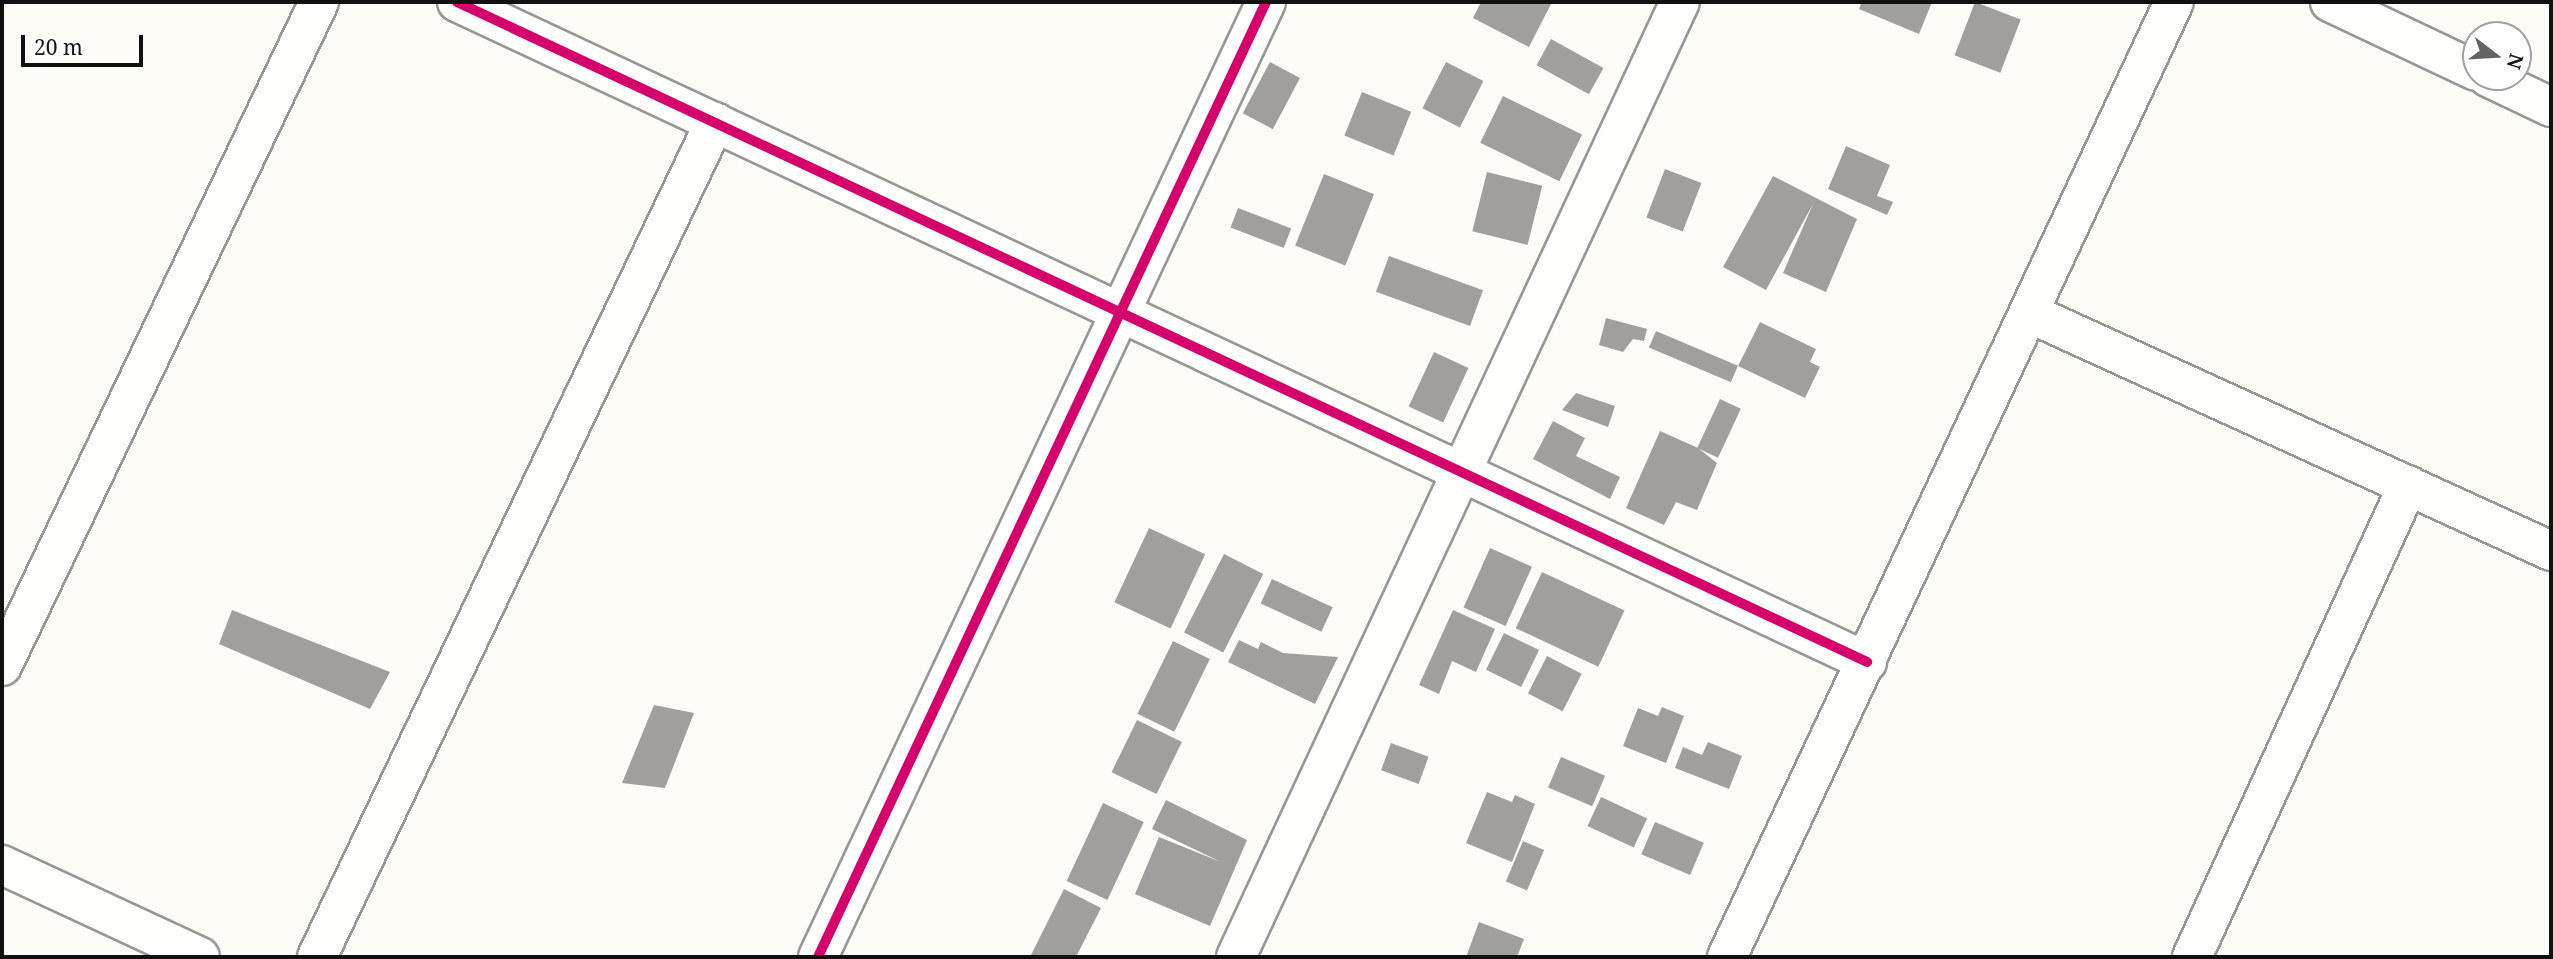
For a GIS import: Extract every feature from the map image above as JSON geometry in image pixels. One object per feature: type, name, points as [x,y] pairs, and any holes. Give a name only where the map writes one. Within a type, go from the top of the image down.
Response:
[{"type":"street","points":[[2,666],[319,2]]},
{"type":"street","points":[[457,2],[1867,662]]},
{"type":"street","points":[[818,957],[1266,2]]},
{"type":"street","points":[[1236,957],[1680,2]]},
{"type":"street","points":[[1727,957],[2174,2]]},
{"type":"street","points":[[2330,2],[2462,64]]},
{"type":"street","points":[[2517,91],[2551,107]]},
{"type":"street","points":[[317,957],[715,122]]},
{"type":"street","points":[[2029,313],[2551,551]]},
{"type":"street","points":[[2192,957],[2408,485]]},
{"type":"street","points":[[2,865],[200,957]]},
{"type":"building","points":[[1481,2],[1552,2],[1529,47],[1473,18]]},
{"type":"building","points":[[1862,2],[1932,2],[1919,34],[1859,9]]},
{"type":"building","points":[[1975,2],[2021,20],[2000,73],[1955,55]]},
{"type":"building","points":[[1551,39],[1603,68],[1589,94],[1536,65]]},
{"type":"building","points":[[1270,62],[1300,78],[1273,129],[1243,113]]},
{"type":"building","points":[[1446,62],[1483,81],[1460,127],[1422,108]]},
{"type":"building","points":[[1362,92],[1411,112],[1394,155],[1344,136]]},
{"type":"building","points":[[1503,96],[1582,135],[1559,181],[1480,143]]},
{"type":"building","points":[[1846,146],[1890,165],[1877,196],[1893,202],[1887,215],[1828,189]]},
{"type":"building","points":[[1665,169],[1701,183],[1683,232],[1646,218]]},
{"type":"building","points":[[1487,172],[1542,186],[1528,245],[1472,231]]},
{"type":"building","points":[[1324,174],[1374,194],[1345,266],[1295,245]]},
{"type":"building","points":[[1773,176],[1857,219],[1826,292],[1783,273],[1813,204],[1766,290],[1723,267]]},
{"type":"building","points":[[1238,208],[1291,228],[1284,248],[1230,228]]},
{"type":"building","points":[[1389,256],[1483,290],[1470,326],[1376,292]]},
{"type":"building","points":[[1606,318],[1647,329],[1644,341],[1633,339],[1623,352],[1599,345]]},
{"type":"building","points":[[1760,322],[1816,349],[1810,362],[1820,367],[1805,398],[1738,366]]},
{"type":"building","points":[[1656,331],[1738,366],[1731,382],[1649,348]]},
{"type":"building","points":[[1434,352],[1468,368],[1443,422],[1409,406]]},
{"type":"building","points":[[1576,393],[1615,406],[1608,427],[1562,410]]},
{"type":"building","points":[[1720,399],[1741,409],[1718,458],[1697,448]]},
{"type":"building","points":[[1553,421],[1585,438],[1576,456],[1620,477],[1610,499],[1533,459]]},
{"type":"building","points":[[1660,431],[1698,448],[1717,463],[1697,510],[1676,502],[1664,525],[1626,508]]},
{"type":"building","points":[[1149,528],[1205,554],[1171,629],[1114,602]]},
{"type":"building","points":[[1490,548],[1532,567],[1506,626],[1464,607]]},
{"type":"building","points":[[1224,554],[1263,574],[1223,652],[1184,632]]},
{"type":"building","points":[[1542,572],[1624,610],[1598,667],[1516,628]]},
{"type":"building","points":[[1272,579],[1333,607],[1321,632],[1261,603]]},
{"type":"building","points":[[232,610],[390,672],[370,709],[219,644]]},
{"type":"building","points":[[1453,610],[1495,629],[1476,672],[1452,661],[1439,694],[1419,685]]},
{"type":"building","points":[[1504,633],[1539,650],[1521,687],[1486,670]]},
{"type":"building","points":[[1239,640],[1258,649],[1261,642],[1283,653],[1338,657],[1315,704],[1228,662]]},
{"type":"building","points":[[1173,641],[1210,659],[1174,732],[1137,714]]},
{"type":"building","points":[[1547,656],[1582,674],[1563,711],[1528,693]]},
{"type":"building","points":[[654,705],[694,713],[665,788],[622,783]]},
{"type":"building","points":[[1662,707],[1684,716],[1666,763],[1623,746],[1638,708],[1658,716]]},
{"type":"building","points":[[1137,720],[1182,742],[1157,794],[1112,772]]},
{"type":"building","points":[[1708,742],[1742,756],[1729,789],[1675,768],[1683,747],[1702,755]]},
{"type":"building","points":[[1391,743],[1429,757],[1419,784],[1381,770]]},
{"type":"building","points":[[1561,757],[1605,776],[1592,806],[1548,787]]},
{"type":"building","points":[[1487,792],[1512,802],[1515,795],[1535,804],[1512,862],[1466,843]]},
{"type":"building","points":[[1601,797],[1647,819],[1634,848],[1587,826]]},
{"type":"building","points":[[1166,800],[1247,840],[1210,926],[1135,894],[1159,837],[1221,862],[1152,829]]},
{"type":"building","points":[[1103,803],[1144,822],[1107,900],[1067,881]]},
{"type":"building","points":[[1655,822],[1704,843],[1690,875],[1641,854]]},
{"type":"building","points":[[1523,841],[1544,850],[1527,890],[1506,882]]},
{"type":"building","points":[[1064,889],[1101,908],[1076,957],[1030,957]]},
{"type":"building","points":[[1479,922],[1524,939],[1517,957],[1466,957]]},
{"type":"cycle path","points":[[457,2],[1867,662]]},
{"type":"cycle path","points":[[818,957],[1266,2]]}]
